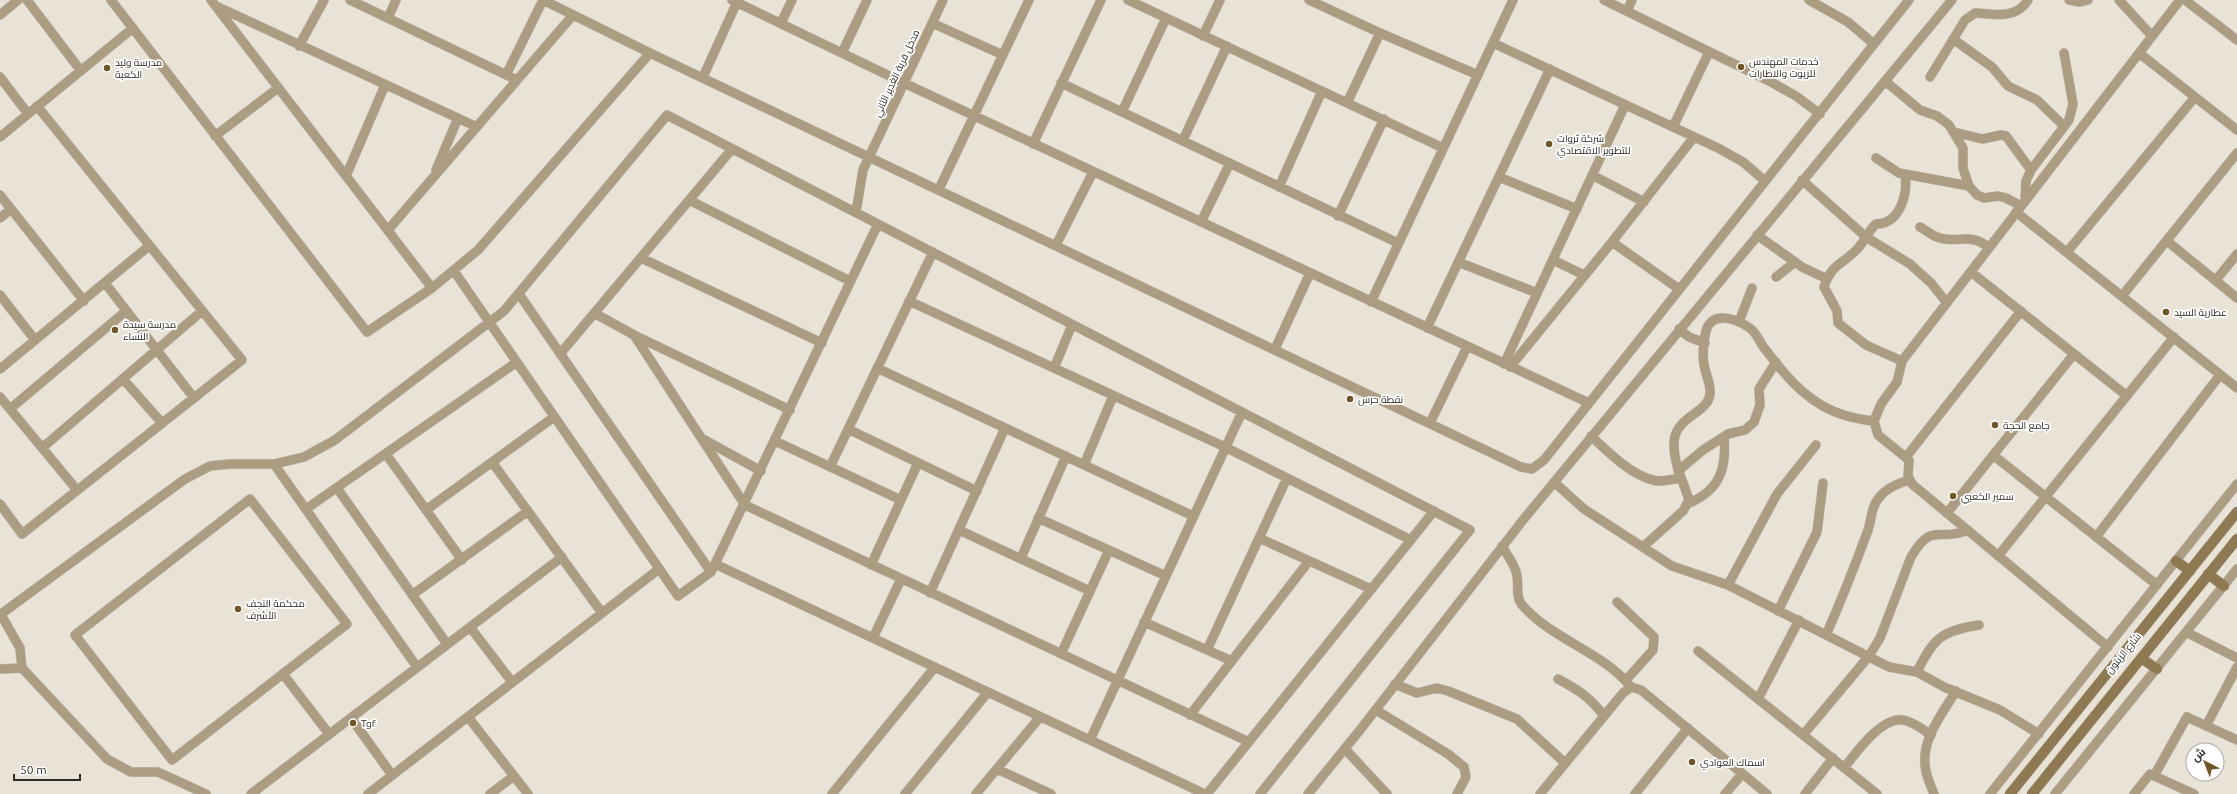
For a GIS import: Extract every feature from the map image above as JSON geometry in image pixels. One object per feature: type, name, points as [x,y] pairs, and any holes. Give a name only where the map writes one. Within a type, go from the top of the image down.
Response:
[{"type":"main road","name":"شارع الزيتون","points":[[2010,794],[2237,512]]},
{"type":"main road","name":"شارع الزيتون","points":[[2032,794],[2237,539]]},
{"type":"main road","points":[[2176,561],[2190,571]]},
{"type":"main road","points":[[2208,574],[2224,586]]},
{"type":"main road","points":[[2141,658],[2157,669]]},
{"type":"street","points":[[0,15],[18,0]]},
{"type":"street","points":[[26,0],[81,71]]},
{"type":"street","points":[[111,0],[367,332],[432,288],[478,250],[499,228],[650,53]]},
{"type":"street","points":[[299,46],[324,0]]},
{"type":"street","points":[[350,0],[507,73],[517,80]]},
{"type":"street","points":[[388,18],[396,0]]},
{"type":"street","points":[[507,73],[543,0],[650,53],[870,156],[1430,424],[1521,466],[1532,469],[1544,460],[1909,0]]},
{"type":"street","points":[[781,23],[792,0]]},
{"type":"street","points":[[842,53],[867,0]]},
{"type":"street","name":"مدخل قرية الغدير الثاني","points":[[856,212],[863,170],[943,0]]},
{"type":"street","points":[[939,189],[1029,0]]},
{"type":"street","points":[[1033,144],[1101,0]]},
{"type":"street","points":[[1128,0],[1444,148]]},
{"type":"street","points":[[1203,36],[1220,0]]},
{"type":"street","points":[[1309,0],[1380,33],[1478,75]]},
{"type":"street","points":[[1371,302],[1513,0]]},
{"type":"street","points":[[1604,0],[1796,96],[1820,114]]},
{"type":"street","points":[[1626,11],[1632,0]]},
{"type":"street","points":[[1809,0],[1841,18],[1874,44]]},
{"type":"street","points":[[1308,794],[1376,710],[1502,546],[1591,436],[1952,0]]},
{"type":"street","points":[[1930,77],[1965,20],[1975,13],[1998,15],[2012,14],[2019,10],[2028,0]]},
{"type":"street","points":[[2069,0],[2080,2],[2088,0]]},
{"type":"street","points":[[2119,0],[2152,36]]},
{"type":"street","points":[[1909,480],[1910,464],[1906,457],[1878,435],[1874,421],[1881,404],[1896,382],[1902,362],[2180,0]]},
{"type":"street","points":[[2185,0],[2237,40]]},
{"type":"street","points":[[703,77],[735,1],[1033,144],[1589,403]]},
{"type":"street","points":[[213,3],[299,46],[477,127]]},
{"type":"street","points":[[213,3],[432,288]]},
{"type":"street","points":[[388,230],[573,15]]},
{"type":"street","points":[[1122,112],[1166,18]]},
{"type":"street","points":[[932,23],[1003,55]]},
{"type":"street","points":[[0,137],[133,28]]},
{"type":"street","points":[[1347,102],[1380,33]]},
{"type":"street","points":[[1953,39],[1992,67],[2008,86],[2037,100],[2064,126]]},
{"type":"street","points":[[1492,43],[1694,137],[1743,162],[1765,181]]},
{"type":"street","points":[[1183,140],[1227,46]]},
{"type":"street","points":[[1673,127],[1709,52]]},
{"type":"street","points":[[2021,206],[2026,182],[2031,170],[2069,120],[2073,104],[2064,53]]},
{"type":"street","points":[[2139,53],[2237,130]]},
{"type":"street","points":[[1427,328],[1550,70]]},
{"type":"street","points":[[0,77],[28,114]]},
{"type":"street","points":[[1885,81],[1920,110],[1937,116],[1954,132],[1963,148],[1963,168],[1969,186],[1977,195],[1992,199],[1998,196],[2006,198],[2021,206],[2067,252],[2237,388]]},
{"type":"street","points":[[1061,83],[1183,140],[1338,216],[1398,243]]},
{"type":"street","points":[[346,176],[386,85]]},
{"type":"street","points":[[216,136],[278,88]]},
{"type":"street","points":[[1278,187],[1322,91]]},
{"type":"street","points":[[2067,252],[2195,97]]},
{"type":"street","points":[[1507,365],[1537,294],[1625,105]]},
{"type":"street","points":[[0,504],[22,534],[242,360],[37,106]]},
{"type":"street","points":[[206,794],[158,772],[131,772],[107,759],[22,668],[20,648],[0,614],[185,479],[210,466],[230,464],[274,464],[304,457],[335,440],[490,323],[519,294],[667,115],[1470,530],[1260,794]]},
{"type":"street","points":[[432,179],[458,118]]},
{"type":"street","points":[[1338,216],[1384,119]]},
{"type":"street","points":[[1954,132],[1982,139],[2001,135],[2006,136],[2031,170]]},
{"type":"street","points":[[1507,365],[1612,242],[1694,137]]},
{"type":"street","points":[[560,354],[732,149]]},
{"type":"street","points":[[2122,296],[2237,153]]},
{"type":"street","points":[[1876,158],[1899,173],[1905,175],[1969,186]]},
{"type":"street","points":[[1201,222],[1230,163]]},
{"type":"street","points":[[1056,245],[1093,172]]},
{"type":"street","points":[[1592,175],[1644,202]]},
{"type":"street","points":[[1902,362],[1866,345],[1838,323],[1837,311],[1824,287],[1828,273],[1859,248],[1876,224],[1885,224],[1897,213],[1907,187],[1905,175]]},
{"type":"street","points":[[1499,177],[1576,209]]},
{"type":"street","points":[[1802,180],[1866,237],[1910,264],[1931,282],[1947,303]]},
{"type":"street","points":[[0,195],[84,301]]},
{"type":"street","points":[[689,200],[850,281]]},
{"type":"street","points":[[0,218],[11,209]]},
{"type":"street","points":[[454,271],[678,596],[713,568],[745,505],[878,224]]},
{"type":"street","points":[[1920,227],[1937,237],[1949,240],[1973,238],[1982,242],[1989,248]]},
{"type":"street","points":[[1757,235],[1795,262],[1827,279]]},
{"type":"street","points":[[2167,241],[2237,298]]},
{"type":"street","points":[[1612,242],[1679,289]]},
{"type":"street","points":[[0,369],[150,246]]},
{"type":"street","points":[[830,467],[933,252]]},
{"type":"street","points":[[2216,280],[2237,254]]},
{"type":"street","points":[[641,258],[822,343]]},
{"type":"street","points":[[1553,260],[1584,275]]},
{"type":"street","points":[[1458,262],[1537,294]]},
{"type":"street","points":[[1776,277],[1795,262]]},
{"type":"street","points":[[1971,272],[2126,396]]},
{"type":"street","points":[[1275,349],[1310,273]]},
{"type":"street","points":[[105,283],[194,398]]},
{"type":"street","points":[[1739,322],[1752,288]]},
{"type":"street","points":[[519,294],[560,354],[713,568],[873,638],[1206,794],[1434,511]]},
{"type":"street","points":[[0,295],[35,340]]},
{"type":"street","points":[[909,301],[1225,448],[1411,540]]},
{"type":"street","points":[[10,409],[126,311]]},
{"type":"street","points":[[42,448],[202,311]]},
{"type":"street","points":[[1906,457],[2021,311]]},
{"type":"street","points":[[594,313],[634,335],[790,410]]},
{"type":"street","points":[[1644,546],[1684,511],[1689,500],[1675,465],[1674,440],[1681,426],[1691,414],[1705,406],[1710,398],[1710,387],[1703,364],[1704,343],[1710,322],[1717,317],[1739,322],[1752,330],[1776,362],[1801,391],[1815,402],[1856,420],[1874,421]]},
{"type":"street","points":[[1054,368],[1072,324]]},
{"type":"street","points":[[1679,329],[1689,337],[1704,343]]},
{"type":"street","points":[[634,335],[745,505],[1249,742]]},
{"type":"street","points":[[1998,556],[2174,337]]},
{"type":"street","points":[[1430,424],[1467,347]]},
{"type":"street","points":[[1947,513],[2074,354]]},
{"type":"street","points":[[306,509],[517,362]]},
{"type":"street","points":[[1591,436],[1609,453],[1639,474],[1654,481],[1679,474],[1703,450],[1724,437],[1745,430],[1754,422],[1760,405],[1759,389],[1776,362]]},
{"type":"street","points":[[877,368],[1194,516]]},
{"type":"street","points":[[2096,537],[2220,375]]},
{"type":"street","points":[[123,379],[162,423]]},
{"type":"street","points":[[1084,465],[1113,396]]},
{"type":"street","points":[[0,397],[77,490]]},
{"type":"street","points":[[1090,740],[1242,412]]},
{"type":"street","points":[[426,510],[554,417]]},
{"type":"street","points":[[930,593],[1005,428]]},
{"type":"street","points":[[848,429],[977,491]]},
{"type":"street","points":[[700,437],[761,471]]},
{"type":"street","points":[[1687,504],[1701,498],[1716,483],[1726,455],[1724,437]]},
{"type":"street","points":[[775,441],[901,500]]},
{"type":"street","points":[[1728,585],[1778,494],[1816,445]]},
{"type":"street","points":[[386,454],[462,560]]},
{"type":"street","points":[[1993,455],[2157,585]]},
{"type":"street","points":[[1021,558],[1066,456]]},
{"type":"street","points":[[492,462],[602,613]]},
{"type":"street","points":[[871,565],[918,463]]},
{"type":"street","points":[[274,464],[417,668]]},
{"type":"street","points":[[1207,650],[1287,478]]},
{"type":"street","points":[[1909,480],[2108,647]]},
{"type":"street","points":[[1826,635],[1848,587],[1869,527],[1872,509],[1878,498],[1893,485],[1909,480]]},
{"type":"street","points":[[1554,482],[1584,509],[1644,546],[1672,566],[1728,585],[1778,611],[1799,620],[1890,668],[1917,672],[2000,710],[2039,734]]},
{"type":"street","points":[[1778,611],[1817,532],[1823,483]]},
{"type":"street","points":[[1990,794],[2237,484]]},
{"type":"street","points":[[338,488],[447,644]]},
{"type":"street","points":[[250,499],[347,624],[283,674],[172,760],[75,635],[250,499]]},
{"type":"street","points":[[412,595],[528,511]]},
{"type":"street","points":[[1038,518],[1166,576]]},
{"type":"street","points":[[958,530],[1090,591]]},
{"type":"street","points":[[1804,735],[1869,656],[1880,638],[1911,557],[1918,544],[1929,535],[1942,533],[1956,535],[1968,530]]},
{"type":"street","points":[[1259,538],[1371,589]]},
{"type":"street","points":[[1502,546],[1517,575],[1517,595],[1522,605],[1539,620],[1621,674],[1629,684],[1641,690],[1766,794]]},
{"type":"street","points":[[1061,654],[1109,550]]},
{"type":"street","points":[[251,794],[562,558]]},
{"type":"street","points":[[1190,715],[1309,561]]},
{"type":"street","points":[[368,794],[659,569]]},
{"type":"street","points":[[2055,794],[2237,569]]},
{"type":"street","points":[[873,638],[901,579]]},
{"type":"street","points":[[1540,794],[1623,693],[1653,650],[1654,637],[1617,602]]},
{"type":"street","points":[[1758,699],[1799,620]]},
{"type":"street","points":[[1144,622],[1232,661]]},
{"type":"street","points":[[1917,672],[1925,655],[1938,639],[1952,629],[1979,625]]},
{"type":"street","points":[[470,627],[512,682]]},
{"type":"street","points":[[2186,632],[2237,658]]},
{"type":"street","points":[[1698,651],[1877,794]]},
{"type":"street","points":[[0,670],[7,667],[22,668]]},
{"type":"street","points":[[835,793],[935,667]]},
{"type":"street","points":[[2206,726],[2237,667]]},
{"type":"street","points":[[283,674],[329,734]]},
{"type":"street","points":[[1558,679],[1581,691],[1594,702],[1604,716]]},
{"type":"street","points":[[1395,684],[1417,693],[1437,688],[1448,691],[1517,719],[1565,763]]},
{"type":"street","points":[[1934,794],[1925,770],[1925,757],[1931,735],[1956,691]]},
{"type":"street","points":[[905,794],[988,692]]},
{"type":"street","points":[[1376,710],[1448,754],[1464,767],[1466,777],[1457,794]]},
{"type":"street","points":[[976,794],[1040,716]]},
{"type":"street","points":[[468,717],[528,794]]},
{"type":"street","points":[[2154,776],[2187,717],[2237,740]]},
{"type":"street","points":[[351,718],[392,775]]},
{"type":"street","points":[[1844,768],[1864,743],[1878,730],[1896,720],[1907,720],[1931,735]]},
{"type":"street","points":[[1635,794],[1688,728]]},
{"type":"street","points":[[1345,749],[1385,793]]},
{"type":"street","points":[[1805,794],[1833,758]]},
{"type":"street","points":[[997,769],[1051,794]]},
{"type":"street","points":[[1725,794],[1742,774]]},
{"type":"street","points":[[2134,794],[2150,774],[2194,794]]},
{"type":"street","points":[[490,794],[514,776]]},
{"type":"place","name":"خدمات المهندس للزيوت والاطارات","points":[[1741,67]]},
{"type":"place","name":"مدرسة وليد الكعبة","points":[[107,68]]},
{"type":"place","name":"شركة ثروات للتطوير الاقتصادي","points":[[1549,144]]},
{"type":"place","name":"عطارية السيد","points":[[2166,312]]},
{"type":"place","name":"مدرسة سيدة النساء","points":[[115,330]]},
{"type":"place","name":"نقطة حرس","points":[[1350,399]]},
{"type":"place","name":"جامع الحجة","points":[[1995,425]]},
{"type":"place","name":"سمير الكعبي","points":[[1953,496]]},
{"type":"place","name":"محكمة النجف الأشرف","points":[[238,609]]},
{"type":"place","name":"Tgf","points":[[353,723]]},
{"type":"place","name":"اسماك العوادي","points":[[1692,762]]}]
